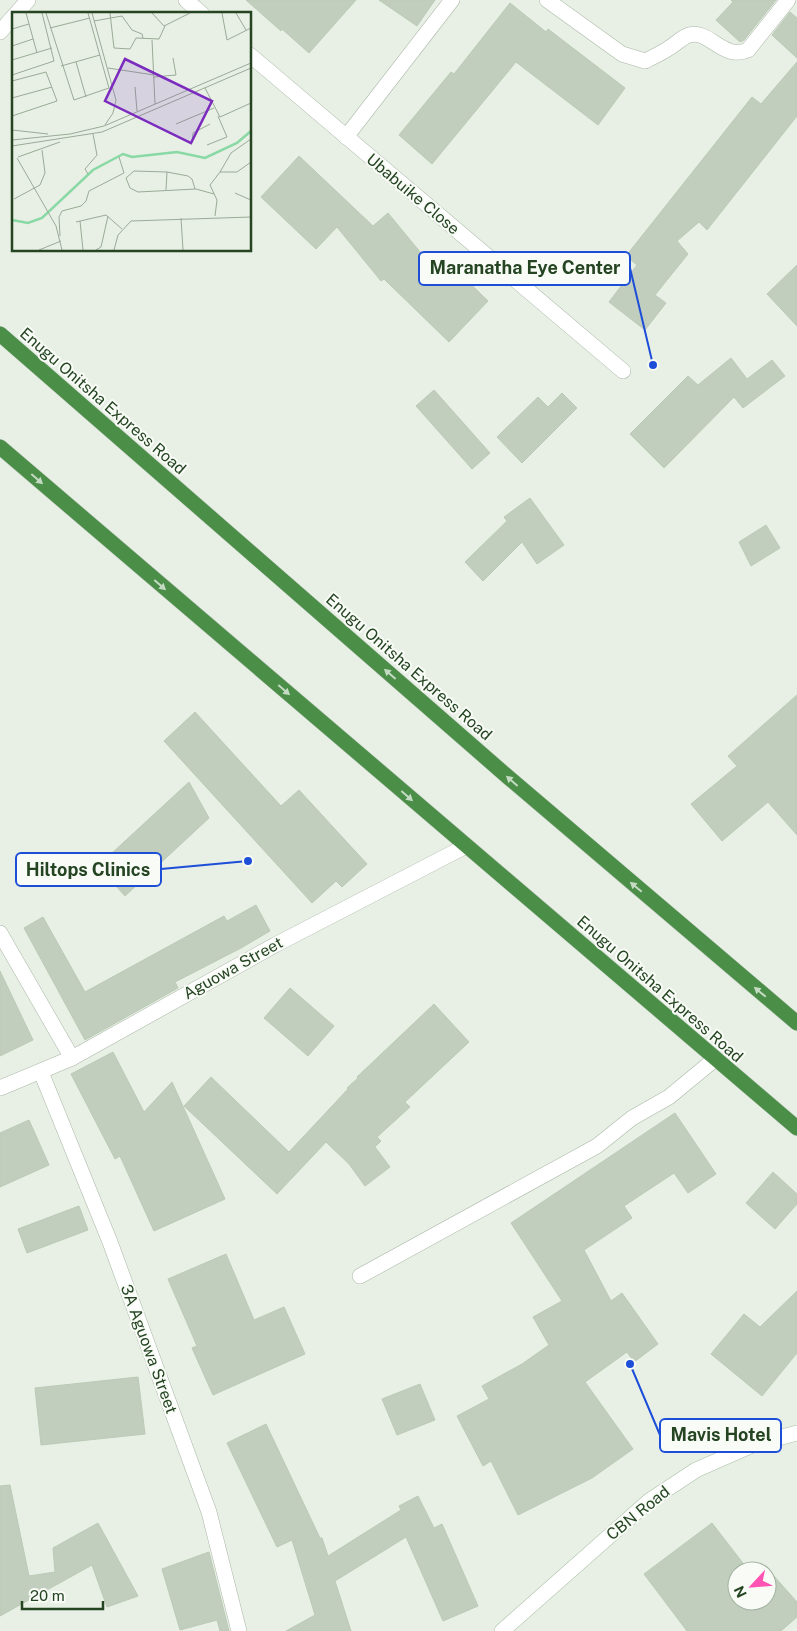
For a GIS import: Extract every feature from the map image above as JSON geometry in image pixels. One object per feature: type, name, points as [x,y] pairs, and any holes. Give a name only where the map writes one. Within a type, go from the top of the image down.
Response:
[{"type":"highway","name":"Enugu Onitsha Express Road","points":[[0,334],[516,784],[797,1023]]},
{"type":"highway","name":"Enugu Onitsha Express Road","points":[[0,447],[797,1128]]},
{"type":"street","points":[[18,12],[28,0]]},
{"type":"street","points":[[186,0],[200,12]]},
{"type":"street","points":[[346,137],[452,0]]},
{"type":"street","points":[[547,0],[622,54],[645,61],[668,50],[688,35],[698,34],[730,52],[740,54],[748,50],[788,0]]},
{"type":"street","points":[[0,32],[12,18]]},
{"type":"street","name":"Ubabuike Close","points":[[251,55],[623,371]]},
{"type":"street","name":"Aguowa Street","points":[[0,1088],[72,1058],[275,945],[466,846]]},
{"type":"street","points":[[0,933],[72,1058]]},
{"type":"street","points":[[360,1276],[597,1146],[632,1118],[668,1097],[715,1059]]},
{"type":"street","name":"3A Aguowa Street","points":[[41,1072],[110,1242],[209,1512],[239,1631]]},
{"type":"street","name":"CBN Road","points":[[502,1631],[649,1501],[696,1470],[755,1444],[797,1433]]},
{"type":"building","points":[[246,0],[356,0],[309,53]]},
{"type":"building","points":[[379,0],[435,0],[417,26]]},
{"type":"building","points":[[731,0],[776,0],[744,40],[740,42],[716,20],[733,2]]},
{"type":"building","points":[[510,3],[546,32],[548,29],[625,88],[598,125],[516,62],[432,164],[399,135],[451,72],[454,74]]},
{"type":"building","points":[[790,12],[797,18],[797,58],[772,35]]},
{"type":"building","points":[[797,62],[797,116],[707,230],[699,222],[677,241],[688,254],[655,295],[666,303],[645,330],[609,302],[637,265],[626,256],[752,97],[761,104]]},
{"type":"building","points":[[299,156],[373,226],[388,213],[430,264],[440,254],[488,301],[449,342],[384,279],[381,281],[337,227],[316,249],[261,197]]},
{"type":"building","points":[[797,265],[797,326],[767,294]]},
{"type":"building","points":[[731,358],[747,379],[772,360],[785,376],[743,408],[734,397],[664,468],[630,434],[688,376],[698,385]]},
{"type":"building","points":[[434,390],[490,453],[472,469],[416,406]]},
{"type":"building","points":[[562,393],[577,408],[522,463],[497,437],[538,397],[548,407]]},
{"type":"building","points":[[530,498],[564,545],[537,564],[522,542],[483,581],[465,562],[507,521],[504,517]]},
{"type":"building","points":[[766,525],[780,548],[751,566],[739,542]]},
{"type":"building","points":[[797,695],[797,835],[768,802],[722,841],[691,804],[737,766],[728,756]]},
{"type":"building","points":[[195,712],[281,806],[299,790],[367,864],[342,887],[336,881],[312,903],[164,741]]},
{"type":"building","points":[[189,782],[209,818],[125,896],[98,866]]},
{"type":"building","points":[[256,905],[270,931],[175,982],[178,988],[85,1040],[24,928],[43,917],[85,992],[224,916],[227,921]]},
{"type":"building","points":[[0,971],[33,1040],[0,1056]]},
{"type":"building","points":[[290,988],[334,1026],[308,1056],[264,1018]]},
{"type":"building","points":[[434,1004],[469,1042],[405,1102],[410,1107],[377,1137],[381,1141],[375,1147],[390,1167],[365,1186],[349,1164],[326,1142],[277,1194],[184,1106],[211,1077],[289,1152],[357,1077]]},
{"type":"building","points":[[113,1052],[144,1112],[172,1082],[225,1199],[154,1231],[120,1156],[115,1159],[71,1074]]},
{"type":"building","points":[[675,1113],[716,1174],[688,1193],[674,1173],[624,1206],[632,1218],[584,1250],[611,1301],[622,1293],[658,1344],[634,1362],[627,1352],[585,1382],[633,1449],[592,1478],[518,1515],[491,1461],[483,1466],[457,1416],[489,1399],[482,1386],[522,1364],[549,1345],[533,1317],[562,1301],[511,1223]]},
{"type":"building","points":[[29,1120],[49,1165],[0,1187],[0,1133]]},
{"type":"building","points":[[773,1172],[797,1194],[797,1204],[775,1229],[746,1203]]},
{"type":"building","points":[[79,1206],[88,1230],[27,1253],[18,1229]]},
{"type":"building","points":[[226,1254],[254,1320],[284,1307],[305,1354],[213,1395],[192,1348],[197,1346],[168,1279]]},
{"type":"building","points":[[797,1291],[797,1353],[762,1396],[711,1354],[744,1314],[760,1327]]},
{"type":"building","points":[[138,1377],[145,1434],[41,1445],[35,1388]]},
{"type":"building","points":[[420,1384],[435,1420],[397,1435],[382,1399]]},
{"type":"building","points":[[266,1424],[320,1538],[322,1538],[328,1556],[401,1510],[399,1506],[418,1496],[434,1528],[442,1524],[478,1606],[443,1621],[406,1537],[335,1581],[351,1631],[286,1631],[315,1615],[292,1540],[277,1547],[227,1443]]},
{"type":"building","points":[[10,1485],[29,1576],[55,1572],[53,1548],[98,1523],[138,1596],[107,1607],[92,1565],[0,1616],[0,1486]]},
{"type":"building","points":[[712,1523],[741,1561],[727,1561],[727,1611],[777,1611],[777,1580],[797,1602],[797,1617],[781,1631],[687,1631],[644,1574]]},
{"type":"building","points":[[209,1552],[229,1631],[220,1631],[217,1620],[180,1630],[162,1569]]},
{"type":"place","name":"Maranatha Eye Center","points":[[653,365]]},
{"type":"place","name":"Hiltops Clinics","points":[[248,861]]},
{"type":"place","name":"Mavis Hotel","points":[[630,1364]]}]
